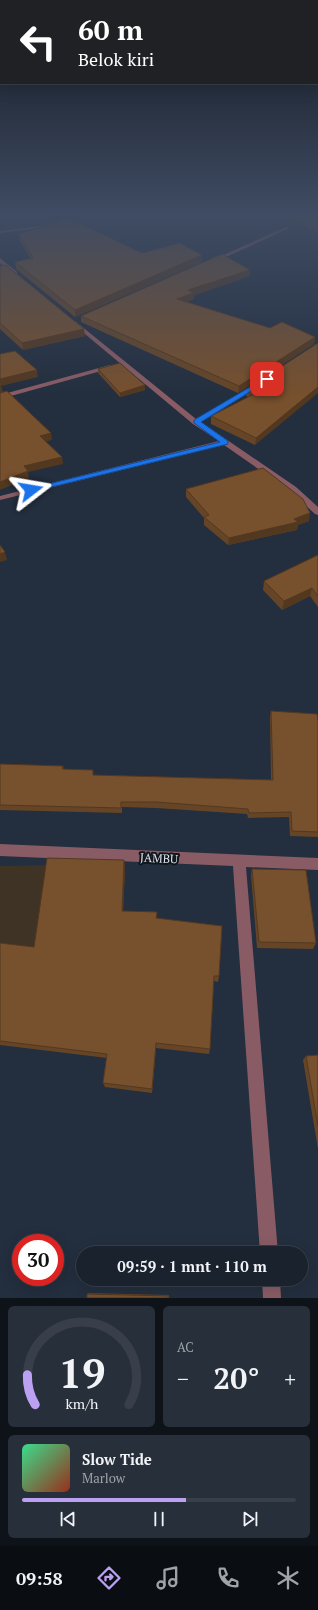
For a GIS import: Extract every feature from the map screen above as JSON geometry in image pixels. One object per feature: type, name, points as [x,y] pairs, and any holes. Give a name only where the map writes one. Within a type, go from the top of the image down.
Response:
[{"type":"street","points":[[67,316],[196,422],[293,489],[318,512]]},
{"type":"street","points":[[73,322],[80,319]]},
{"type":"street","points":[[0,397],[123,363]]},
{"type":"street","points":[[196,422],[267,379]]},
{"type":"street","points":[[0,498],[226,442]]},
{"type":"street","name":"JAMBU","points":[[0,850],[318,864]]},
{"type":"street","points":[[239,861],[268,1246]]},
{"type":"street","points":[[271,1286],[272,1298]]},
{"type":"shaded area","points":[[49,865],[36,954],[0,949],[0,866]]},
{"type":"building","points":[[0,275],[18,275],[84,329],[22,343],[0,323]]},
{"type":"building","points":[[31,275],[157,275],[75,310]]},
{"type":"building","points":[[175,275],[236,275],[188,290],[194,293],[177,299],[270,328],[282,322],[315,337],[239,386],[81,316]]},
{"type":"building","points":[[318,343],[318,387],[256,438],[211,416],[256,393],[247,389]]},
{"type":"building","points":[[15,351],[37,370],[0,379],[0,354]]},
{"type":"building","points":[[120,363],[145,385],[120,393],[98,369]]},
{"type":"building","points":[[7,391],[51,433],[40,436],[62,457],[24,466],[28,471],[0,482],[0,393]]},
{"type":"building","points":[[263,468],[303,499],[310,513],[294,519],[298,522],[229,538],[204,517],[209,515],[186,489]]},
{"type":"building","points":[[0,545],[5,552],[0,554]]},
{"type":"building","points":[[318,555],[318,596],[312,588],[284,601],[264,581]]},
{"type":"building","points":[[271,711],[317,714],[318,832],[292,831],[291,812],[249,813],[248,809],[156,802],[121,802],[121,808],[0,805],[0,764],[63,766],[62,769],[93,770],[93,775],[273,780]]},
{"type":"building","points":[[47,858],[124,860],[122,911],[157,912],[156,918],[222,926],[219,976],[214,976],[210,1049],[156,1043],[152,1089],[103,1083],[107,1054],[0,1041],[0,943],[34,947]]},
{"type":"building","points":[[252,869],[306,870],[316,943],[259,942]]},
{"type":"building","points":[[318,1055],[318,1126],[306,1056]]},
{"type":"building","points":[[87,1294],[169,1296],[169,1298],[87,1298]]},
{"type":"route","points":[[31,490],[226,442],[196,422],[267,379]]}]
